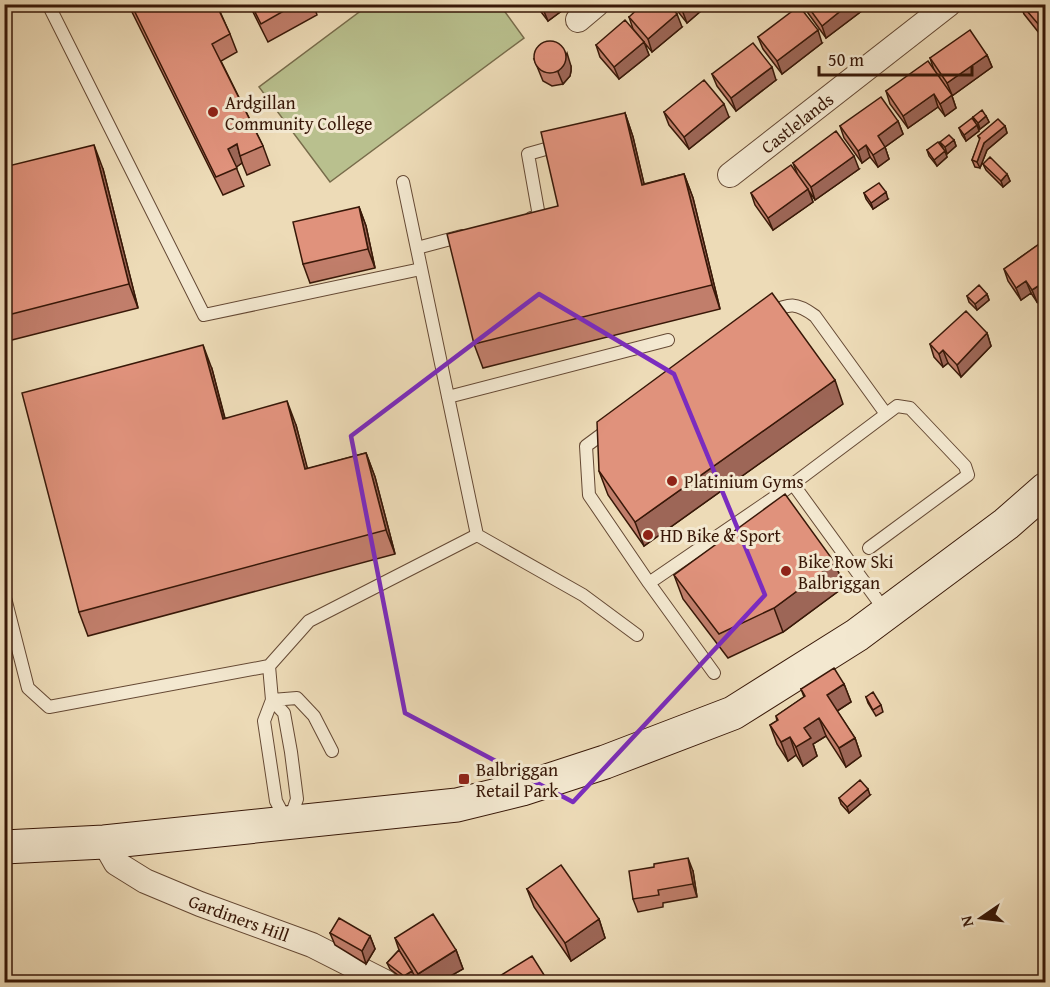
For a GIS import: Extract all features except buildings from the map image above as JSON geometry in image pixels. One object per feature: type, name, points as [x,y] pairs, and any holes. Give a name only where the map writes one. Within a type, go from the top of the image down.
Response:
[{"type":"main road","points":[[4,847],[104,842],[457,805],[522,789],[605,762],[733,713],[887,613],[1006,524],[1046,489]]},
{"type":"street","points":[[578,20],[597,4]]},
{"type":"street","name":"Castlelands","points":[[730,175],[949,4]]},
{"type":"street","name":"Gardiners Hill","points":[[104,842],[116,863],[145,881],[312,945],[385,982]]},
{"type":"lane","points":[[48,4],[204,315],[421,269]]},
{"type":"lane","points":[[517,222],[539,216],[528,153],[573,141]]},
{"type":"lane","points":[[403,182],[477,535],[583,595],[637,635]]},
{"type":"lane","points":[[417,248],[472,233]]},
{"type":"lane","points":[[754,323],[783,306],[801,305],[815,316],[886,414]]},
{"type":"lane","points":[[448,397],[668,339]]},
{"type":"lane","points":[[649,583],[793,484],[897,406],[910,408],[965,466],[968,476],[869,548]]},
{"type":"lane","points":[[623,419],[586,446],[590,495],[649,583],[714,673]]},
{"type":"lane","points":[[793,484],[887,613]]},
{"type":"lane","points":[[4,594],[28,687],[49,707],[269,666],[309,621],[477,535]]},
{"type":"lane","points":[[269,666],[272,700],[264,721],[276,801],[288,824]]},
{"type":"lane","points":[[272,700],[297,698],[314,716],[332,751]]},
{"type":"lane","points":[[272,700],[284,713],[296,787],[297,799],[288,824]]},
{"type":"highlighted area","points":[[539,294],[674,374],[765,595],[573,802],[405,713],[351,436]]},
{"type":"green space","points":[[370,4],[500,5],[524,38],[330,182],[259,87]]},
{"type":"place","name":"Ardgillan Community College","points":[[213,112]]},
{"type":"place","name":"Platinium Gyms","points":[[672,481]]},
{"type":"place","name":"HD Bike & Sport","points":[[648,535]]},
{"type":"place","name":"Bike Row Ski Balbriggan","points":[[786,571]]},
{"type":"place","name":"Balbriggan Retail Park","points":[[464,779]]}]
